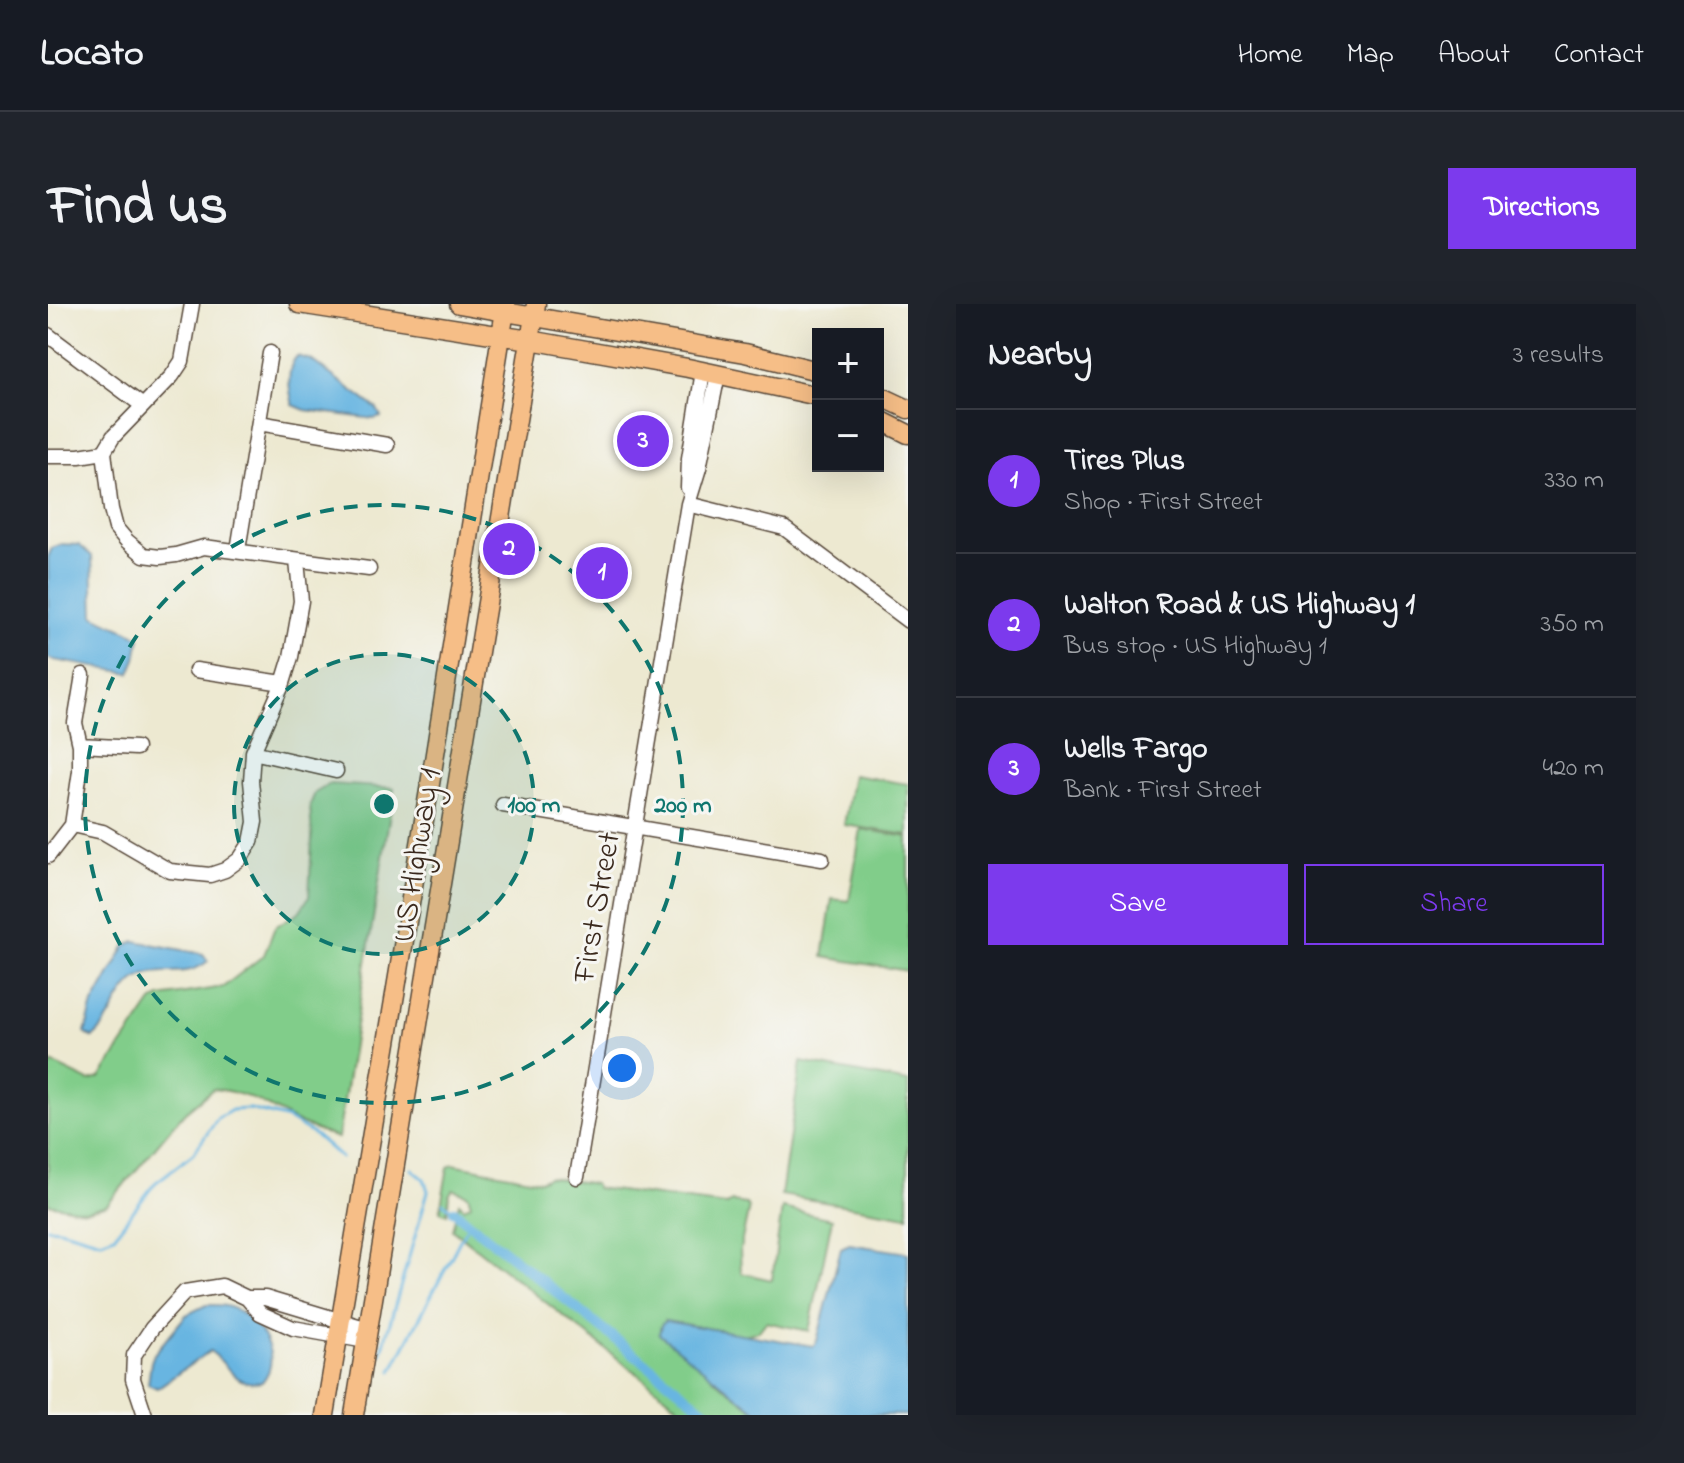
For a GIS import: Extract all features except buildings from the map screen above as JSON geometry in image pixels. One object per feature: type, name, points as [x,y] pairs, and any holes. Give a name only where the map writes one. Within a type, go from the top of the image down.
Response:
[{"type":"main road","points":[[299,304],[530,340],[710,372],[812,395]]},
{"type":"main road","points":[[459,304],[535,310],[812,370]]},
{"type":"main road","name":"US Highway 1","points":[[325,1415],[506,307]]},
{"type":"main road","name":"US Highway 1","points":[[354,1415],[535,310]]},
{"type":"main road","points":[[884,398],[908,409]]},
{"type":"main road","points":[[884,422],[908,434]]},
{"type":"main road","points":[[434,760],[443,791],[454,804]]},
{"type":"street","points":[[192,304],[182,361],[172,376],[113,437],[104,452],[116,528],[144,555],[176,555],[204,547],[369,569]]},
{"type":"street","points":[[48,335],[143,406]]},
{"type":"street","points":[[238,550],[270,353]]},
{"type":"street","name":"First Street","points":[[577,1177],[637,828],[688,504],[689,458],[710,372]]},
{"type":"street","points":[[259,423],[387,445]]},
{"type":"street","points":[[48,456],[104,452]]},
{"type":"street","points":[[688,504],[784,528],[908,621]]},
{"type":"street","points":[[72,825],[103,832],[170,871],[210,875],[225,870],[240,859],[251,842],[255,822],[251,781],[253,752],[291,657],[301,601],[297,561]]},
{"type":"street","points":[[196,670],[283,683]]},
{"type":"street","points":[[48,856],[72,825],[80,771],[80,745],[75,723],[83,675]]},
{"type":"street","points":[[80,745],[136,748]]},
{"type":"street","points":[[253,752],[336,771]]},
{"type":"street","points":[[503,805],[822,859]]},
{"type":"street","points":[[145,1415],[137,1394],[132,1365],[134,1355],[152,1328],[185,1292],[222,1286],[247,1298],[265,1298],[340,1328],[367,1335]]},
{"type":"green space","points":[[853,775],[908,784],[908,835],[844,825]]},
{"type":"green space","points":[[330,784],[394,788],[338,1138],[306,1126],[249,1097],[213,1089],[184,1113],[107,1205],[85,1211],[48,1204],[48,1069],[52,1063],[89,1081],[100,1078],[152,1002],[160,997],[223,987],[264,955],[275,927],[299,912],[309,897],[310,805],[315,793]]},
{"type":"green space","points":[[861,829],[908,837],[908,971],[823,957],[832,899],[849,901]]},
{"type":"green space","points":[[801,1062],[908,1082],[908,1216],[781,1195]]},
{"type":"green space","points":[[453,1164],[540,1181],[548,1177],[594,1184],[596,1188],[726,1205],[732,1202],[746,1204],[749,1207],[740,1249],[741,1273],[772,1280],[782,1208],[832,1219],[809,1331],[766,1322],[759,1331],[745,1335],[665,1321],[715,1380],[761,1415],[690,1415],[452,1229],[459,1203],[464,1208],[471,1204],[468,1195],[453,1189],[449,1195],[447,1214],[440,1211],[448,1167]]},
{"type":"water","points":[[297,356],[311,360],[377,409],[381,417],[374,419],[305,410],[293,405],[290,373]]},
{"type":"water","points":[[62,544],[79,545],[92,556],[94,615],[140,638],[130,673],[48,659],[48,557],[52,548]]},
{"type":"water","points":[[135,941],[203,954],[208,961],[190,970],[154,973],[137,979],[124,992],[105,1024],[92,1038],[85,1033],[93,1004],[126,945]]},
{"type":"water","points":[[849,1244],[908,1253],[908,1415],[761,1415],[659,1334],[665,1321],[813,1346],[817,1341],[841,1248]]},
{"type":"water","points":[[206,1305],[232,1308],[259,1330],[269,1351],[270,1361],[262,1382],[237,1378],[210,1351],[157,1388],[148,1384],[154,1354],[186,1315]]},
{"type":"waterway","points":[[48,1228],[101,1241],[114,1236],[155,1183],[193,1154],[218,1118],[232,1110],[250,1109],[288,1119],[316,1136],[341,1158]]},
{"type":"waterway","points":[[381,1354],[428,1191],[424,1179],[412,1169]]},
{"type":"waterway","points":[[443,1203],[454,1211]]},
{"type":"waterway","points":[[454,1211],[711,1415]]},
{"type":"waterway","points":[[392,1371],[469,1223]]},
{"type":"place","name":"Wells Fargo","points":[[643,441]]},
{"type":"place","name":"Walton Road & US Highway 1","points":[[509,549]]},
{"type":"place","name":"Tires Plus","points":[[602,573]]}]
